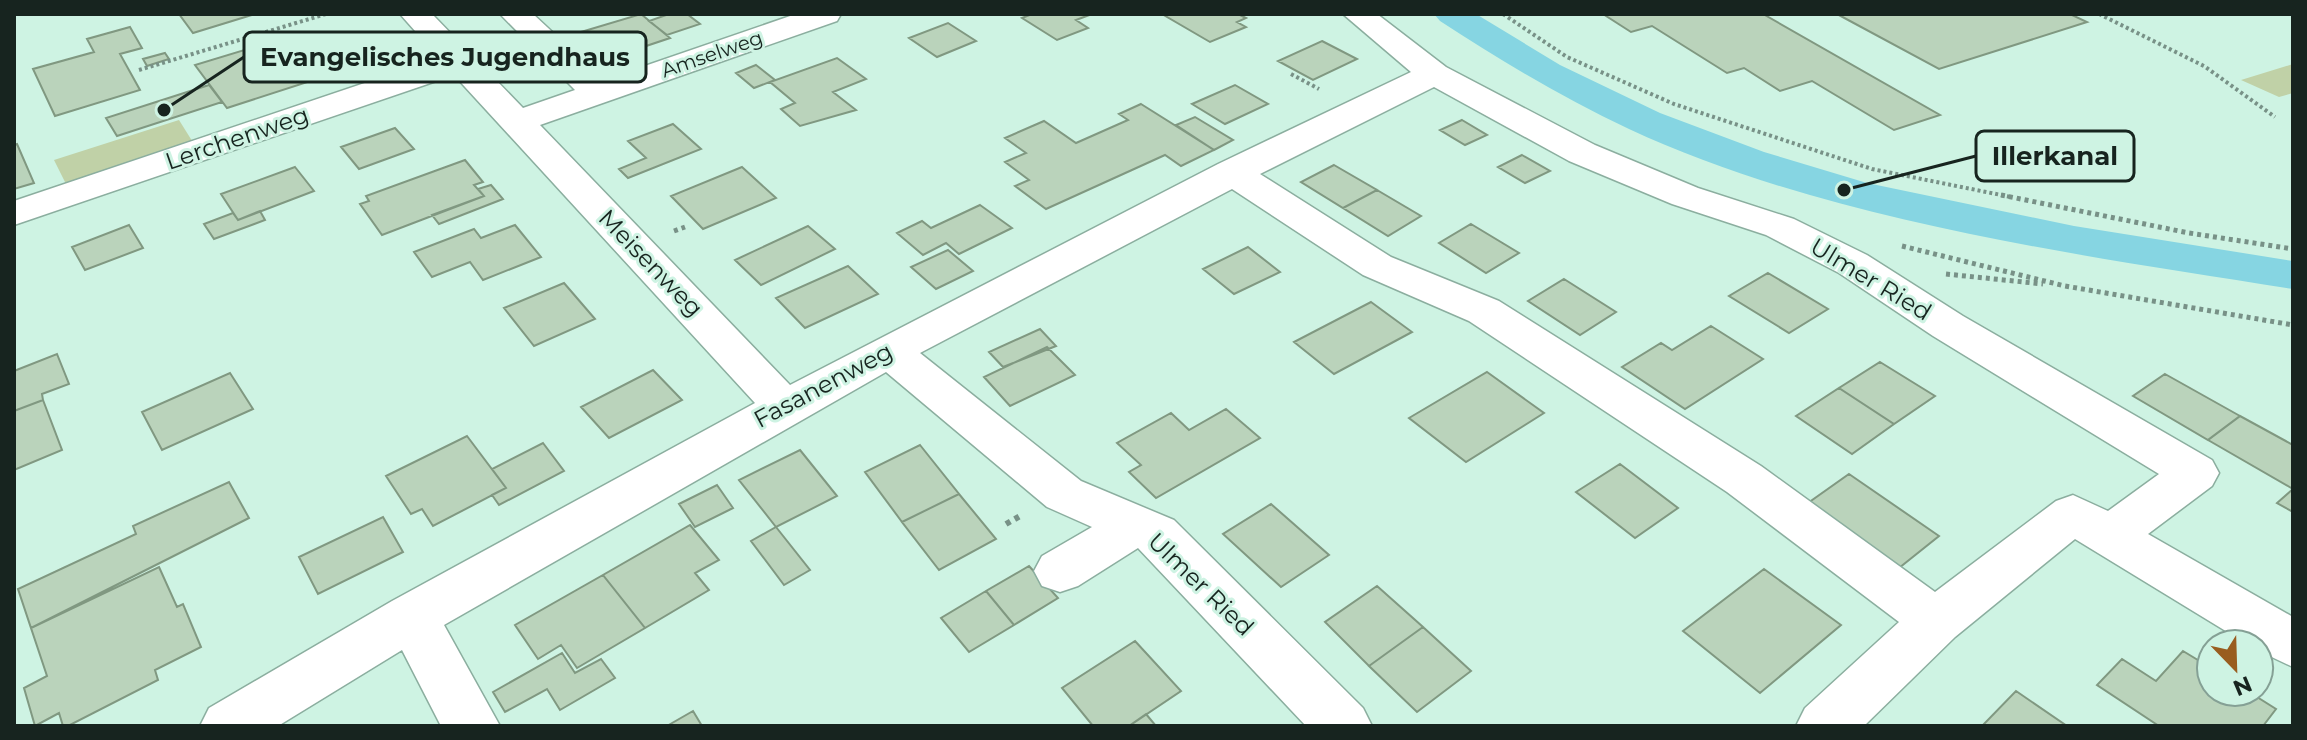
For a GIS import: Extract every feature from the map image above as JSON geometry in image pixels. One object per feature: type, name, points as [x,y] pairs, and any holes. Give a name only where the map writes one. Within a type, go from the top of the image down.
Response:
[{"type":"street","name":"Meisenweg","points":[[415,14],[784,406]]},
{"type":"street","points":[[515,14],[598,93],[516,122]]},
{"type":"street","name":"Amselweg","points":[[598,93],[826,14]]},
{"type":"street","name":"Ulmer Ried","points":[[1358,14],[1434,74],[1582,153],[1685,196],[1780,227],[1853,264],[1948,326],[2195,473],[2110,536]]},
{"type":"street","name":"Lerchenweg","points":[[14,214],[460,62]]},
{"type":"street","name":"Fasanenweg","points":[[229,726],[411,616],[784,406],[1231,172],[1434,74]]},
{"type":"street","points":[[1231,172],[1377,266],[1484,311],[1744,479],[1936,621]]},
{"type":"street","name":"Ulmer Ried","points":[[888,350],[1064,494],[1156,534],[1343,726]]},
{"type":"street","points":[[1825,726],[1936,621],[2073,514],[2293,644]]},
{"type":"street","points":[[1060,571],[1136,525]]},
{"type":"street","points":[[411,616],[471,726]]},
{"type":"path","points":[[139,70],[326,14]]},
{"type":"path","points":[[1503,14],[1567,57],[1674,104],[1872,169],[2189,233],[2293,249]]},
{"type":"path","points":[[2099,14],[2204,66],[2275,117]]},
{"type":"path","points":[[1895,244],[2065,286]]},
{"type":"path","points":[[1944,274],[2065,286],[2293,325]]},
{"type":"green space","points":[[2293,64],[2293,93],[2279,97],[2241,80]]},
{"type":"green space","points":[[179,120],[194,144],[67,186],[54,160]]},
{"type":"building","points":[[179,14],[255,14],[193,33]]},
{"type":"building","points":[[641,14],[670,38],[610,58],[581,32]]},
{"type":"building","points":[[669,14],[687,14],[700,24],[667,35],[649,21]]},
{"type":"building","points":[[1032,14],[1092,14],[1076,20],[1088,28],[1057,40],[1022,18]]},
{"type":"building","points":[[1162,14],[1238,14],[1246,18],[1237,22],[1246,27],[1210,42]]},
{"type":"building","points":[[1603,14],[1763,14],[1940,115],[1894,130],[1812,81],[1780,91],[1744,68],[1727,73],[1652,26],[1631,32]]},
{"type":"building","points":[[1837,14],[2070,14],[2087,22],[1939,69]]},
{"type":"building","points":[[948,23],[976,41],[937,57],[909,38]]},
{"type":"building","points":[[130,27],[142,48],[120,54],[140,90],[55,116],[33,69],[94,52],[87,39]]},
{"type":"building","points":[[294,35],[329,75],[227,108],[195,65]]},
{"type":"building","points":[[1322,41],[1357,59],[1313,80],[1278,61]]},
{"type":"building","points":[[165,53],[169,59],[147,66],[143,59]]},
{"type":"building","points":[[837,58],[866,79],[833,92],[856,110],[800,126],[781,109],[795,103],[770,82]]},
{"type":"building","points":[[756,65],[775,80],[754,88],[736,73]]},
{"type":"building","points":[[209,85],[222,102],[117,136],[106,118]]},
{"type":"building","points":[[1235,85],[1268,104],[1225,124],[1192,104]]},
{"type":"building","points":[[1141,104],[1214,150],[1181,166],[1165,155],[1046,209],[1015,186],[1029,180],[1005,162],[1026,153],[1005,138],[1044,121],[1076,143],[1128,120],[1119,114]]},
{"type":"building","points":[[1195,117],[1233,140],[1214,150],[1176,125]]},
{"type":"building","points":[[1462,120],[1487,135],[1465,145],[1440,130]]},
{"type":"building","points":[[673,124],[701,149],[628,178],[619,169],[646,158],[628,141]]},
{"type":"building","points":[[395,128],[414,149],[359,169],[341,147]]},
{"type":"building","points":[[17,144],[34,183],[14,189],[14,145]]},
{"type":"building","points":[[1522,155],[1550,171],[1525,183],[1498,167]]},
{"type":"building","points":[[465,160],[483,182],[474,185],[484,196],[382,235],[360,204],[369,201],[366,196]]},
{"type":"building","points":[[1334,165],[1377,190],[1343,208],[1301,182]]},
{"type":"building","points":[[295,167],[314,191],[238,220],[221,194]]},
{"type":"building","points":[[742,167],[776,198],[703,229],[671,196]]},
{"type":"building","points":[[491,185],[503,199],[439,224],[432,215],[484,196],[478,189]]},
{"type":"building","points":[[1377,190],[1421,216],[1388,236],[1343,208]]},
{"type":"building","points":[[980,205],[1012,228],[959,254],[946,243],[923,255],[897,233],[922,221],[931,228]]},
{"type":"building","points":[[260,211],[265,220],[214,239],[204,224],[233,213],[238,220]]},
{"type":"building","points":[[1471,224],[1519,253],[1486,273],[1439,243]]},
{"type":"building","points":[[129,225],[143,248],[85,270],[72,247]]},
{"type":"building","points":[[515,225],[541,257],[483,280],[470,262],[432,277],[414,252],[474,229],[481,238]]},
{"type":"building","points":[[808,226],[835,249],[761,285],[735,260]]},
{"type":"building","points":[[1248,247],[1280,272],[1234,294],[1203,269]]},
{"type":"building","points":[[948,250],[973,271],[936,289],[911,267]]},
{"type":"building","points":[[848,266],[878,294],[805,328],[776,298]]},
{"type":"building","points":[[1768,273],[1828,309],[1789,333],[1729,296]]},
{"type":"building","points":[[1564,279],[1616,312],[1580,335],[1528,301]]},
{"type":"building","points":[[564,283],[595,319],[534,346],[504,308]]},
{"type":"building","points":[[1371,302],[1412,332],[1334,374],[1294,342]]},
{"type":"building","points":[[1711,326],[1763,359],[1685,409],[1622,367],[1661,343],[1672,350]]},
{"type":"building","points":[[1040,329],[1056,346],[1003,367],[989,352]]},
{"type":"building","points":[[1047,347],[1075,375],[1010,406],[984,377]]},
{"type":"building","points":[[57,354],[69,384],[42,394],[43,400],[14,411],[14,371]]},
{"type":"building","points":[[1880,362],[1935,396],[1894,424],[1839,388]]},
{"type":"building","points":[[653,370],[682,400],[609,438],[581,407]]},
{"type":"building","points":[[1487,372],[1544,413],[1466,462],[1409,418]]},
{"type":"building","points":[[230,373],[253,409],[162,450],[142,412]]},
{"type":"building","points":[[2165,374],[2240,416],[2208,440],[2133,396]]},
{"type":"building","points":[[1839,388],[1894,424],[1852,454],[1796,416]]},
{"type":"building","points":[[43,400],[62,450],[14,470],[14,411]]},
{"type":"building","points":[[1226,409],[1260,438],[1156,498],[1129,472],[1141,465],[1117,443],[1171,413],[1189,430]]},
{"type":"building","points":[[2240,416],[2293,445],[2293,489],[2208,440]]},
{"type":"building","points":[[467,436],[506,488],[433,526],[422,509],[411,514],[386,476]]},
{"type":"building","points":[[543,443],[564,471],[499,505],[492,495],[506,488],[492,469]]},
{"type":"building","points":[[920,445],[959,494],[902,522],[865,472]]},
{"type":"building","points":[[800,450],[837,496],[776,527],[739,480]]},
{"type":"building","points":[[1620,464],[1678,508],[1635,538],[1576,492]]},
{"type":"building","points":[[1849,474],[1939,536],[1899,568],[1808,503]]},
{"type":"building","points":[[229,482],[249,518],[31,628],[18,589],[136,534],[133,526]]},
{"type":"building","points":[[717,485],[733,508],[695,527],[679,504]]},
{"type":"building","points":[[2293,489],[2293,512],[2277,503]]},
{"type":"building","points":[[959,494],[996,539],[939,570],[902,522]]},
{"type":"building","points":[[1271,504],[1329,555],[1281,587],[1223,534]]},
{"type":"building","points":[[383,517],[403,552],[318,594],[299,557]]},
{"type":"building","points":[[690,525],[719,560],[695,573],[709,590],[645,628],[603,575]]},
{"type":"building","points":[[776,527],[810,570],[784,585],[751,541]]},
{"type":"building","points":[[1029,566],[1058,598],[1014,625],[986,591]]},
{"type":"building","points":[[159,567],[177,607],[183,604],[201,647],[155,670],[158,680],[68,726],[63,726],[59,713],[35,726],[24,688],[47,676],[31,628]]},
{"type":"building","points":[[1764,569],[1841,625],[1760,693],[1683,631]]},
{"type":"building","points":[[603,575],[645,628],[577,668],[561,645],[538,659],[515,625]]},
{"type":"building","points":[[1377,586],[1423,627],[1369,666],[1325,622]]},
{"type":"building","points":[[986,591],[1014,625],[969,652],[941,618]]},
{"type":"building","points":[[1423,627],[1471,671],[1417,712],[1369,666]]},
{"type":"building","points":[[1135,641],[1181,691],[1129,726],[1093,726],[1062,688]]},
{"type":"building","points":[[2183,651],[2195,658],[2195,708],[2276,709],[2263,726],[2159,726],[2097,685],[2122,659],[2156,681]]},
{"type":"building","points":[[562,653],[575,673],[601,659],[615,678],[560,710],[547,689],[505,712],[493,692]]},
{"type":"building","points":[[2016,691],[2067,726],[1982,726]]},
{"type":"building","points":[[693,711],[702,726],[667,726]]},
{"type":"building","points":[[1146,714],[1156,726],[1129,726]]},
{"type":"waterway","points":[[1452,14],[1546,73],[1646,122],[1749,161],[1856,193],[1964,219],[2293,275]]},
{"type":"place","name":"Evangelisches Jugendhaus","points":[[164,110]]},
{"type":"place","name":"Illerkanal","points":[[1844,190]]}]
